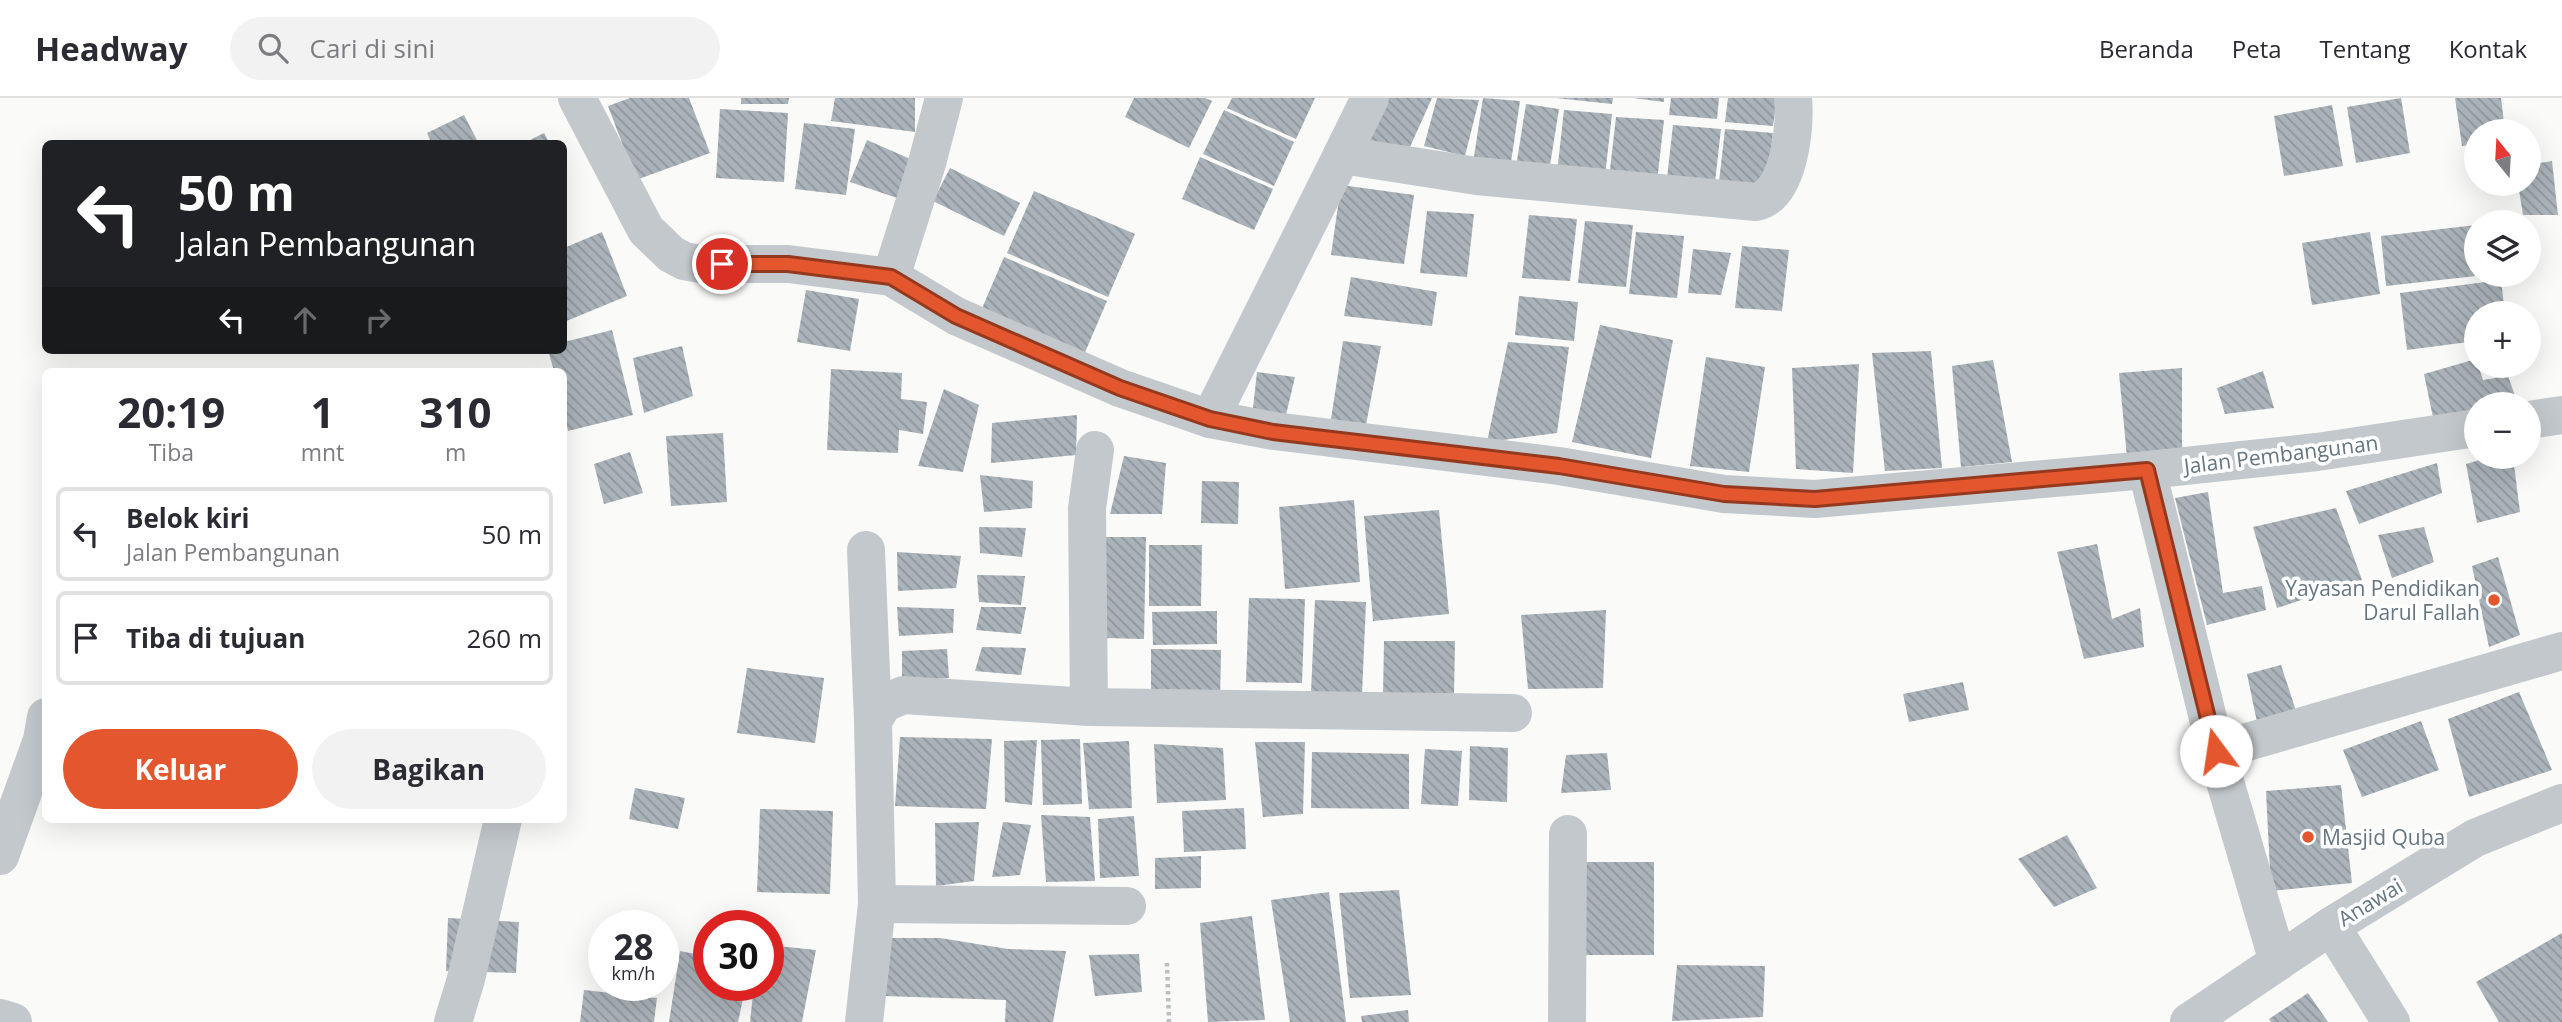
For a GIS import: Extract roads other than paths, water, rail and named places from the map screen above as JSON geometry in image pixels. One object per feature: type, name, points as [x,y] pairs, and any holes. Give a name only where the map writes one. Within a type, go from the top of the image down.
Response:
[{"type":"street","name":"Jalan Pembangunan","points":[[577,98],[646,230],[671,254],[700,264],[788,264],[891,277],[956,316],[1120,388],[1210,419],[1273,432],[1420,452],[1559,466],[1724,494],[1815,499],[2317,452],[2464,430]]},
{"type":"street","points":[[891,277],[928,163],[944,98]]},
{"type":"street","points":[[1210,419],[1370,98]]},
{"type":"street","points":[[1342,155],[1477,176],[1756,202],[1767,200],[1783,176],[1793,98]]},
{"type":"street","points":[[2541,418],[2562,415]]},
{"type":"street","points":[[1089,707],[1087,508],[1095,450]]},
{"type":"street","points":[[2147,470],[2216,751],[2278,962]]},
{"type":"street","points":[[864,1022],[877,904],[866,550]]},
{"type":"street","points":[[2216,751],[2562,651]]},
{"type":"street","points":[[873,721],[883,704],[904,695],[1089,707],[1513,713]]},
{"type":"street","points":[[0,856],[42,740]]},
{"type":"street","name":"Anawai","points":[[2189,1022],[2331,926],[2475,838],[2562,803]]},
{"type":"street","points":[[453,1022],[466,979],[502,823]]},
{"type":"street","points":[[1567,1022],[1568,834]]},
{"type":"street","points":[[877,904],[1127,906]]},
{"type":"street","points":[[2331,926],[2391,1022]]},
{"type":"street","points":[[0,1018],[13,1022]]},
{"type":"place","name":"Yayasan Pendidikan Darul Fallah","points":[[2494,600]]},
{"type":"place","name":"Masjid Quba","points":[[2308,837]]}]
